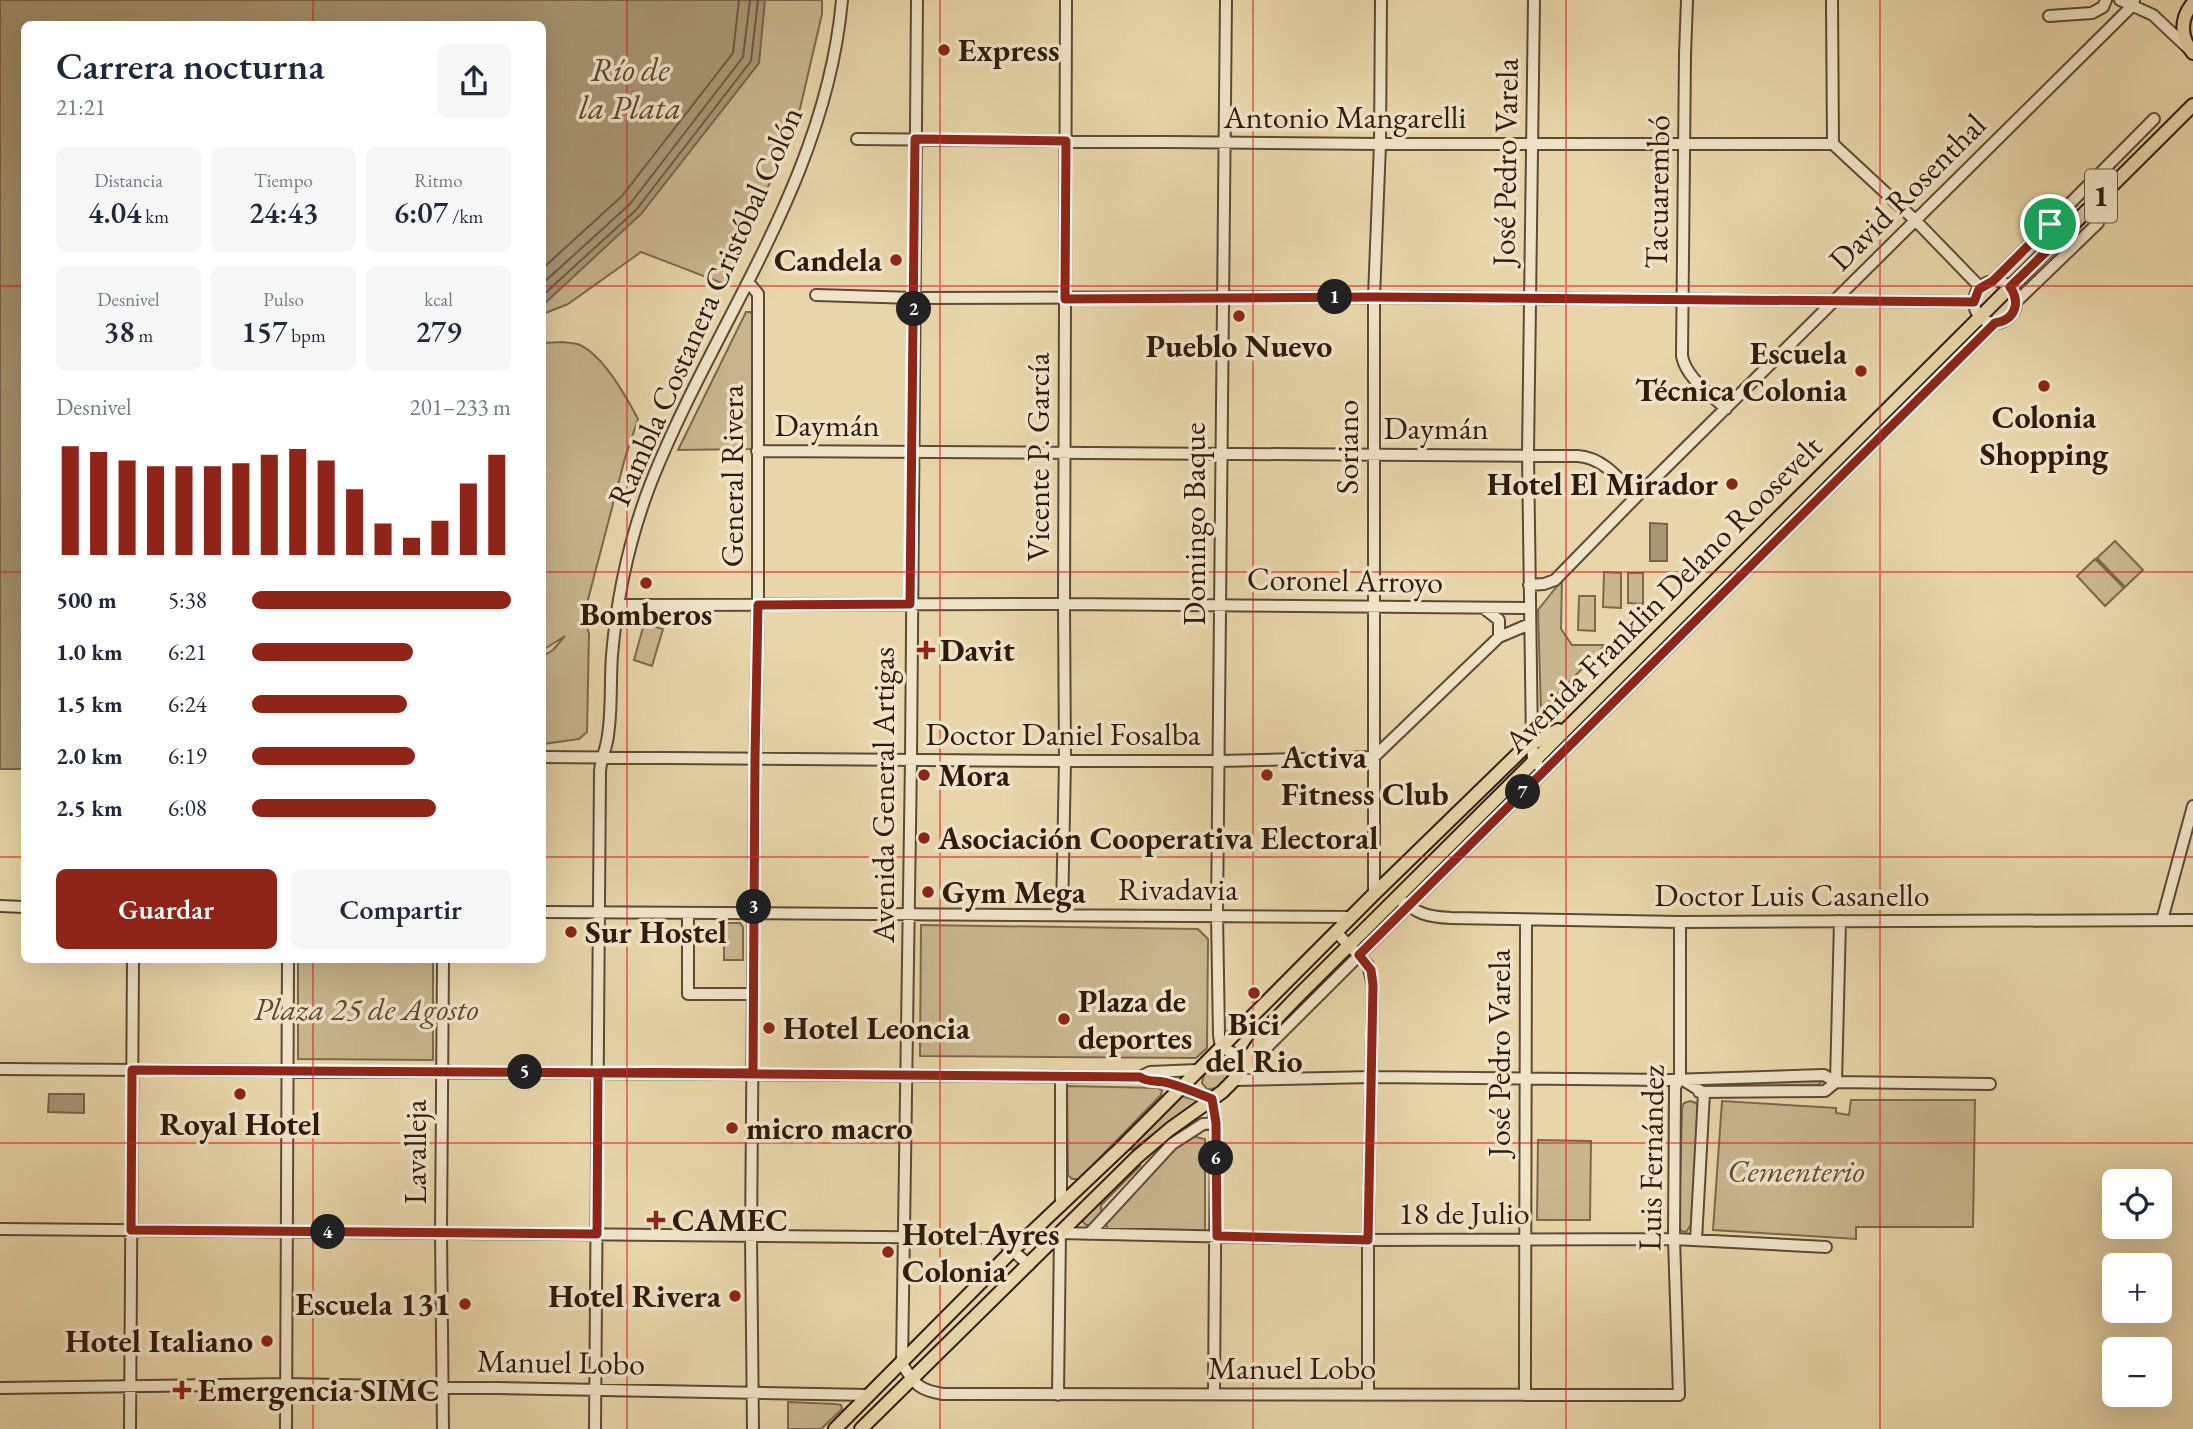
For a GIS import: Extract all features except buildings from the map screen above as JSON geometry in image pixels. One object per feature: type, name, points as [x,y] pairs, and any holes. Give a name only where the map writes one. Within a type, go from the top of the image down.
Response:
[{"type":"main road","points":[[2192,53],[2184,39],[2183,26],[2193,3]]},
{"type":"main road","name":"Avenida Franklin Delano Roosevelt","points":[[1212,1099],[1245,1067],[1272,1023],[1569,724],[2193,105]]},
{"type":"main road","name":"1","points":[[1528,746],[1569,724]]},
{"type":"main road","name":"Avenida Franklin Delano Roosevelt","points":[[1198,1070],[1389,879],[1528,746]]},
{"type":"main road","name":"1","points":[[835,1429],[1013,1250],[1198,1070]]},
{"type":"main road","name":"1","points":[[860,1429],[1138,1157],[1170,1129],[1212,1099]]},
{"type":"street","name":"Rambla Costanera Cristóbal Colón","points":[[595,1429],[601,758],[608,737],[618,606],[632,541],[651,483],[672,435],[788,203],[818,123],[837,49],[842,0]]},
{"type":"street","name":"Avenida General Artigas","points":[[902,1363],[911,760],[910,604],[917,0]]},
{"type":"street","name":"Vicente P. García","points":[[1062,915],[1066,761],[1066,0]]},
{"type":"street","name":"Domingo Baque","points":[[1221,1047],[1217,915],[1226,0]]},
{"type":"street","name":"Soriano","points":[[1374,894],[1374,297],[1380,144],[1381,0]]},
{"type":"street","name":"José Pedro Varela","points":[[1533,760],[1528,746],[1528,454],[1534,0]]},
{"type":"street","name":"Tacuarembó","points":[[1687,0],[1683,363],[1691,375],[1726,409]]},
{"type":"street","points":[[1832,0],[1833,144],[1916,221],[1980,287]]},
{"type":"street","points":[[2049,16],[2092,13],[2103,7],[2106,0]]},
{"type":"street","points":[[2120,0],[2134,2],[2153,15],[2192,53]]},
{"type":"street","name":"David Rosenthal","points":[[1529,585],[1555,580],[2134,2]]},
{"type":"street","points":[[1995,323],[1980,317],[1974,302],[1980,287],[1993,281],[2151,121],[2160,129],[2172,126]]},
{"type":"street","name":"Antonio Mangarelli","points":[[857,139],[1531,145],[1833,144]]},
{"type":"street","points":[[2128,144],[2141,156]]},
{"type":"street","points":[[2111,161],[2124,173]]},
{"type":"street","points":[[2016,302],[2098,223],[2099,218],[2090,208]]},
{"type":"street","points":[[2050,224],[2073,246]]},
{"type":"street","points":[[1245,1067],[1995,323],[2010,317],[2016,302],[2010,287],[2003,282],[1993,281]]},
{"type":"street","name":"General Rivera","points":[[749,283],[758,294],[758,605],[751,1236],[753,1429]]},
{"type":"street","points":[[816,295],[1065,299],[1374,297],[1974,302]]},
{"type":"street","points":[[1905,391],[1916,401]]},
{"type":"street","points":[[1864,432],[1875,442]]},
{"type":"street","name":"Daymán","points":[[757,451],[1578,456],[1594,458],[1604,464],[1636,497]]},
{"type":"street","name":"Coronel Arroyo","points":[[618,606],[1220,604],[1529,608]]},
{"type":"street","name":"Coronel Arroyo","points":[[1484,609],[1499,620],[1499,637]]},
{"type":"street","points":[[1374,757],[1499,637],[1530,624]]},
{"type":"street","name":"Doctor Daniel Fosalba","points":[[546,757],[1219,761],[1374,757]]},
{"type":"street","points":[[1533,760],[1544,772]]},
{"type":"street","points":[[2162,920],[2193,806]]},
{"type":"street","name":"Doctor Luis Casanello","points":[[1389,879],[1408,906],[1432,917],[1680,922],[2193,920]]},
{"type":"street","points":[[0,906],[21,906]]},
{"type":"street","name":"Rivadavia","points":[[546,912],[1352,917]]},
{"type":"street","points":[[688,913],[688,994],[753,995]]},
{"type":"street","name":"José Pedro Varela","points":[[1525,1395],[1526,920]]},
{"type":"street","points":[[1675,1082],[1704,1093],[1825,1091],[1836,1082],[1840,921]]},
{"type":"street","name":"Luis Fernández","points":[[1679,1395],[1674,1239],[1680,922]]},
{"type":"street","points":[[1336,932],[1368,965],[1372,976],[1368,1395]]},
{"type":"street","points":[[130,1429],[133,963]]},
{"type":"street","points":[[286,1429],[288,963]]},
{"type":"street","name":"Lavalleja","points":[[443,963],[443,1429]]},
{"type":"street","points":[[1221,1047],[1233,1053],[1245,1067],[1282,1079]]},
{"type":"street","points":[[0,1069],[1140,1077],[1150,1072],[1198,1070]]},
{"type":"street","points":[[1234,1080],[1372,1077],[1675,1082],[1824,1075],[1836,1082],[1990,1084]]},
{"type":"street","points":[[1060,1076],[1061,1206]]},
{"type":"street","points":[[1140,1077],[1146,1081],[1181,1087],[1212,1099],[1216,1123],[1217,1236],[1214,1393]]},
{"type":"street","points":[[1696,1240],[1704,1093]]},
{"type":"street","points":[[1089,1234],[1172,1144],[1203,1124],[1216,1123]]},
{"type":"street","points":[[1046,1220],[1060,1233],[1058,1395]]},
{"type":"street","points":[[0,1229],[994,1238],[1002,1241],[1029,1265]]},
{"type":"street","name":"18 de Julio","points":[[1060,1233],[1368,1240],[1674,1239],[1826,1247]]},
{"type":"street","points":[[902,1363],[911,1378]]},
{"type":"street","name":"Manuel Lobo","points":[[911,1378],[925,1391],[943,1394],[1679,1395]]},
{"type":"street","name":"Manuel Lobo","points":[[0,1388],[286,1384],[869,1395]]},
{"type":"green space","points":[[581,0],[822,0],[822,14],[799,113],[727,285],[641,252],[568,304],[546,313],[546,43]]},
{"type":"green space","points":[[746,312],[753,315],[752,449],[678,450]]},
{"type":"green space","points":[[563,342],[580,345],[589,350],[614,377],[638,419],[625,458],[584,615],[589,634],[587,732],[579,739],[546,744],[546,654],[565,636],[546,648],[546,343]]},
{"type":"green space","points":[[2115,541],[2143,570],[2125,587],[2097,558]]},
{"type":"green space","points":[[2095,559],[2124,588],[2105,606],[2077,576]]},
{"type":"green space","points":[[1604,572],[1621,573],[1621,608],[1603,607]]},
{"type":"green space","points":[[1628,573],[1643,573],[1643,604],[1628,603]]},
{"type":"green space","points":[[1562,580],[1561,629],[1572,645],[1605,645],[1541,711],[1538,610]]},
{"type":"green space","points":[[1579,596],[1595,596],[1595,631],[1578,630]]},
{"type":"green space","points":[[644,624],[663,629],[652,666],[634,660]]},
{"type":"green space","points":[[724,923],[740,923],[743,927],[743,960],[724,960]]},
{"type":"green space","name":"Plaza de deportes","points":[[921,925],[1198,929],[1208,939],[1207,1048],[1196,1058],[920,1056]]},
{"type":"green space","name":"Plaza 25 de Agosto","points":[[298,963],[433,963],[433,1060],[298,1059]]},
{"type":"green space","points":[[1223,1062],[1230,1069],[1223,1084],[1207,1089],[1202,1083],[1204,1075]]},
{"type":"green space","points":[[1821,1082],[1818,1085],[1711,1085],[1712,1083]]},
{"type":"green space","points":[[1067,1086],[1158,1088],[1162,1091],[1079,1179],[1072,1179],[1068,1175]]},
{"type":"green space","points":[[1181,1096],[1195,1100],[1195,1103],[1132,1150],[1128,1147]]},
{"type":"green space","name":"Cementerio","points":[[1851,1100],[1975,1100],[1973,1227],[1856,1227],[1856,1239],[1713,1230],[1722,1101],[1836,1108],[1836,1113],[1849,1115]]},
{"type":"green space","points":[[1684,1103],[1696,1103],[1699,1109],[1691,1225],[1686,1232],[1681,1231],[1679,1225],[1682,1108]]},
{"type":"green space","points":[[1191,1136],[1205,1139],[1205,1231],[1108,1229],[1104,1221],[1176,1147]]},
{"type":"green space","points":[[1538,1140],[1591,1141],[1590,1220],[1537,1220]]},
{"type":"green space","points":[[1137,1164],[1140,1166],[1101,1205],[1101,1214],[1091,1225],[1086,1225],[1081,1220]]},
{"type":"green space","points":[[788,1402],[835,1404],[841,1405],[842,1409],[821,1429],[788,1429]]},
{"type":"water","name":"Río de la Plata","points":[[0,0],[765,0],[759,63],[641,214],[546,302],[546,21],[21,21],[21,769],[0,769]]},
{"type":"water","points":[[1650,523],[1667,524],[1667,561],[1650,561]]},
{"type":"water","points":[[49,1094],[84,1094],[84,1113],[48,1112]]},
{"type":"place","name":"Express","points":[[944,50]]},
{"type":"place","name":"Candela","points":[[896,260]]},
{"type":"place","name":"Pueblo Nuevo","points":[[1239,316]]},
{"type":"place","name":"Escuela Técnica Colonia","points":[[1861,371]]},
{"type":"place","name":"Colonia Shopping","points":[[2044,386]]},
{"type":"place","name":"Hotel El Mirador","points":[[1732,484]]},
{"type":"place","name":"Bomberos","points":[[646,583]]},
{"type":"place","name":"Davit","points":[[926,650]]},
{"type":"place","name":"Mora","points":[[924,775]]},
{"type":"place","name":"Activa Fitness Club","points":[[1267,775]]},
{"type":"place","name":"Asociación Cooperativa Electoral","points":[[924,838]]},
{"type":"place","name":"Gym Mega","points":[[928,892]]},
{"type":"place","name":"Sur Hostel","points":[[571,932]]},
{"type":"place","name":"Bici del Rio","points":[[1254,993]]},
{"type":"place","name":"Plaza de deportes","points":[[1064,1019]]},
{"type":"place","name":"Hotel Leoncia","points":[[769,1028]]},
{"type":"place","name":"Royal Hotel","points":[[240,1094]]},
{"type":"place","name":"micro macro","points":[[732,1128]]},
{"type":"place","name":"CAMEC","points":[[656,1220]]},
{"type":"place","name":"Hotel Ayres Colonia","points":[[888,1252]]},
{"type":"place","name":"Hotel Rivera","points":[[735,1296]]},
{"type":"place","name":"Escuela 131","points":[[465,1304]]},
{"type":"place","name":"Hotel Italiano","points":[[267,1341]]},
{"type":"place","name":"Emergencia SIMC","points":[[182,1390]]},
{"type":"route","points":[[2050,224],[1993,281],[1979,289],[1974,302],[1374,297],[1065,299],[1066,141],[915,139],[910,604],[758,605],[753,1073],[598,1073],[597,1234],[131,1230],[132,1070],[598,1073],[891,1074],[1140,1077],[1146,1081],[1181,1087],[1212,1099],[1216,1123],[1217,1236],[1368,1240],[1373,985],[1371,970],[1359,955],[1995,323],[2010,317],[2016,302],[2010,287],[2062,236],[2050,224]]}]
